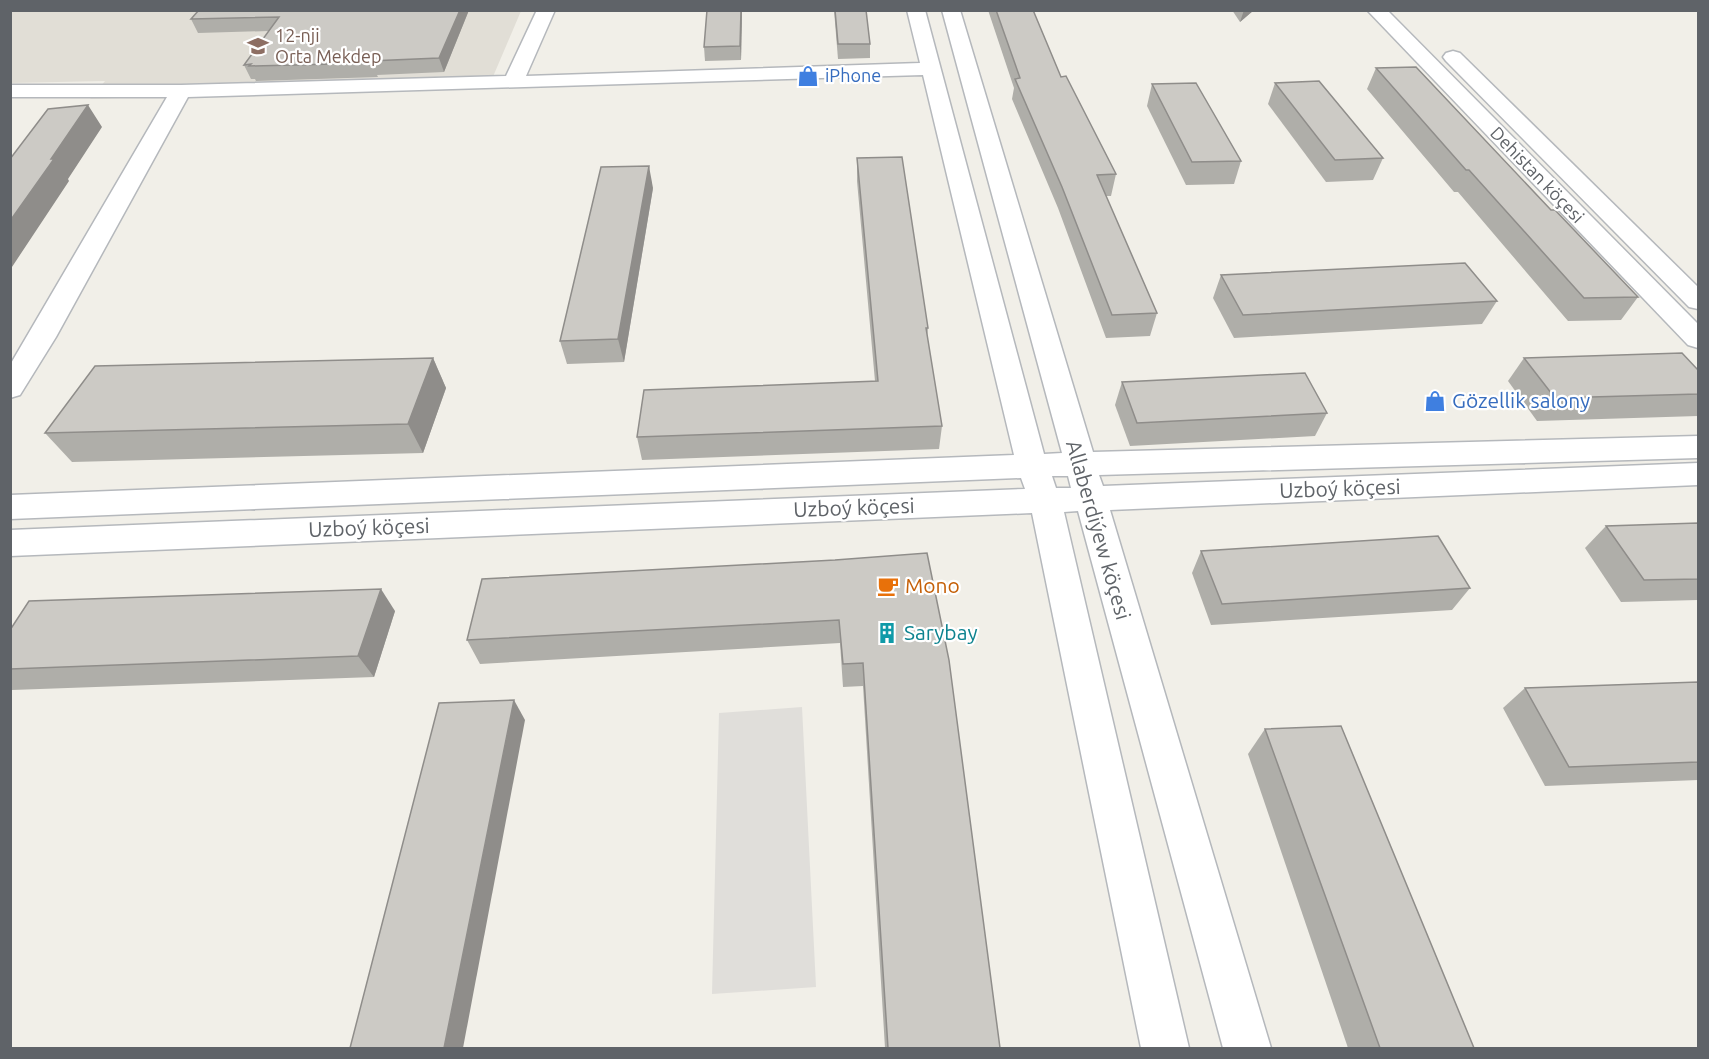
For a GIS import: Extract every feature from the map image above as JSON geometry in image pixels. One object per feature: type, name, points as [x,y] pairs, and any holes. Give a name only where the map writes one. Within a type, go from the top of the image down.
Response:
[{"type":"street","points":[[513,82],[546,10]]},
{"type":"street","name":"Allaberdiýew köçesi","points":[[916,10],[1032,466],[1045,500],[1165,1048]]},
{"type":"street","name":"Allaberdiýew köçesi","points":[[951,10],[1247,1048]]},
{"type":"street","name":"Dehistan köçesi","points":[[1376,10],[1698,339]]},
{"type":"street","name":"Dehistan köçesi","points":[[1440,44],[1698,301]]},
{"type":"street","points":[[10,91],[181,91],[930,69]]},
{"type":"street","points":[[14,377],[181,91]]},
{"type":"street","name":"Uzboý köçesi","points":[[10,543],[1045,500],[1085,482],[1698,447]]},
{"type":"street","name":"Uzboý köçesi","points":[[10,507],[1032,466],[1085,482],[1698,474]]},
{"type":"shaded area","name":"12-nji Orta Mekdep","points":[[10,11],[521,11],[489,86],[90,99],[105,81],[11,83]]},
{"type":"shaded area","points":[[802,707],[816,987],[712,994],[719,713]]},
{"type":"building","points":[[199,10],[460,10],[439,58],[370,61],[372,63],[249,66],[251,64],[244,65],[279,17],[191,19]]},
{"type":"building","points":[[707,10],[741,10],[740,46],[704,47]]},
{"type":"building","points":[[835,10],[866,10],[870,44],[838,44]]},
{"type":"building","points":[[996,10],[1033,10],[1061,77],[1066,76],[1116,174],[1097,175],[1157,313],[1112,315],[1062,187],[1015,79],[1020,78]]},
{"type":"building","points":[[1416,67],[1551,210],[1555,210],[1638,297],[1584,298],[1376,68]]},
{"type":"building","points":[[1319,81],[1383,158],[1335,160],[1275,83]]},
{"type":"building","points":[[1196,83],[1241,161],[1192,162],[1152,84]]},
{"type":"building","points":[[88,105],[51,159],[54,159],[10,221],[10,159],[48,109]]},
{"type":"building","points":[[902,157],[942,426],[637,437],[644,390],[878,381],[857,158]]},
{"type":"building","points":[[649,166],[618,339],[560,341],[601,167]]},
{"type":"building","points":[[1465,263],[1497,301],[1243,315],[1221,275]]},
{"type":"building","points":[[1682,353],[1698,370],[1698,394],[1555,398],[1524,358]]},
{"type":"building","points":[[433,358],[408,424],[45,433],[95,366]]},
{"type":"building","points":[[1305,373],[1327,413],[1137,423],[1122,382]]},
{"type":"building","points":[[1698,523],[1698,579],[1644,580],[1606,526]]},
{"type":"building","points":[[1438,536],[1470,588],[1222,604],[1201,551]]},
{"type":"building","points":[[927,553],[949,660],[1000,1048],[888,1048],[863,663],[843,664],[839,620],[467,640],[482,579]]},
{"type":"building","points":[[381,589],[358,656],[10,669],[10,630],[29,601]]},
{"type":"building","points":[[1698,682],[1698,762],[1569,767],[1525,688]]},
{"type":"building","points":[[514,700],[444,1048],[350,1048],[439,703]]},
{"type":"building","points":[[1341,726],[1474,1048],[1380,1048],[1265,729]]},
{"type":"place","name":"12-nji Orta Mekdep","points":[[258,46]]},
{"type":"place","name":"iPhone","points":[[808,76]]},
{"type":"place","name":"Gözellik salony","points":[[1435,401]]},
{"type":"place","name":"Mono","points":[[888,586]]},
{"type":"place","name":"Sarybay","points":[[887,633]]}]
